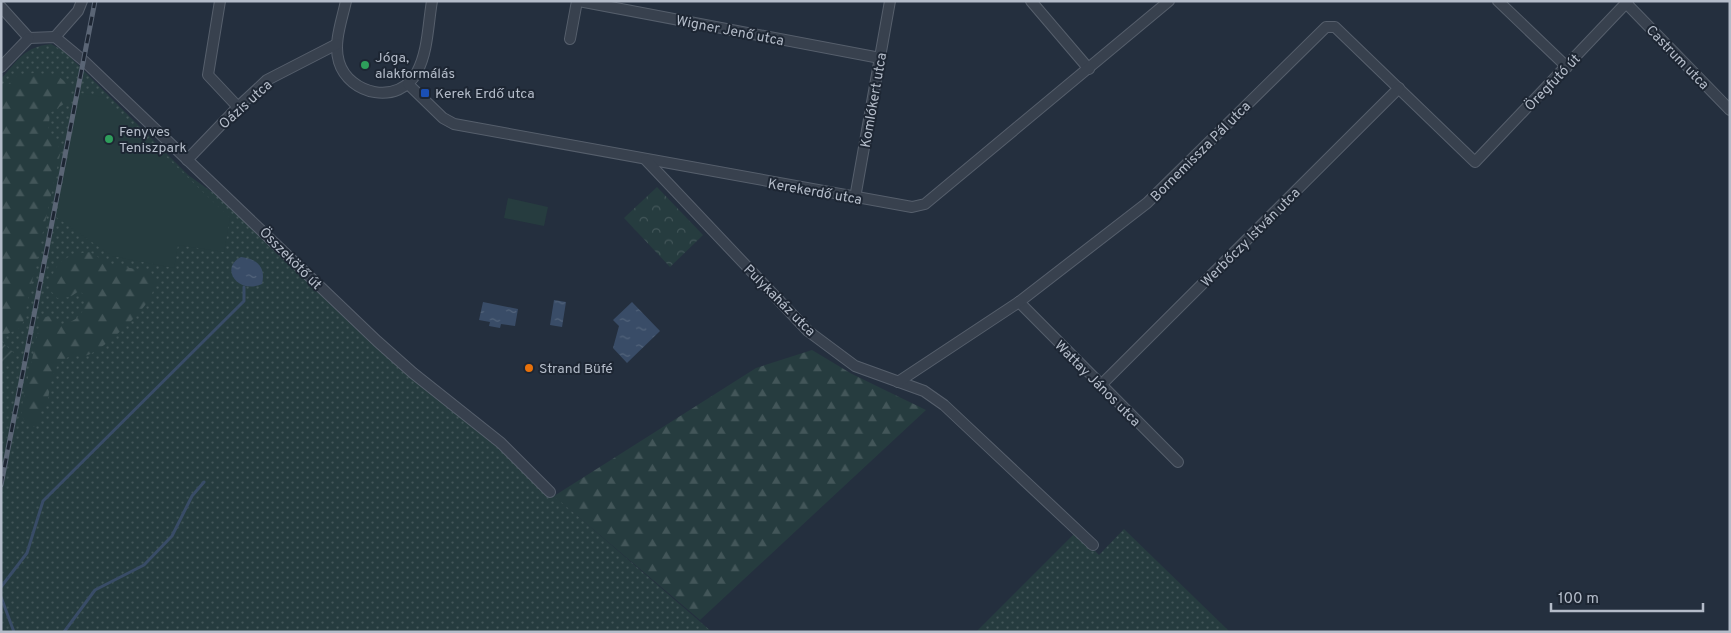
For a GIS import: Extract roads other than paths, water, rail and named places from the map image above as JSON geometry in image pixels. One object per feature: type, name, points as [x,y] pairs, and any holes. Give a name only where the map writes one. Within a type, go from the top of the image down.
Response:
[{"type":"street","points":[[1,67],[29,38],[55,37],[78,11],[82,1]]},
{"type":"street","points":[[220,1],[208,75],[238,107]]},
{"type":"street","points":[[346,1],[338,44],[338,56],[343,71],[363,89],[377,93],[391,93],[408,84],[416,73],[423,57],[432,1]]},
{"type":"street","points":[[570,38],[578,1]]},
{"type":"street","name":"Wigner Jenő utca","points":[[578,1],[880,58]]},
{"type":"street","name":"Komlókert utca","points":[[855,198],[890,1]]},
{"type":"street","points":[[1031,1],[1089,69]]},
{"type":"street","name":"Kerekerdő utca","points":[[408,84],[443,118],[454,124],[897,206],[912,207],[926,204],[1169,1]]},
{"type":"street","points":[[1498,1],[1567,67]]},
{"type":"street","name":"Öregfutó út","points":[[1475,162],[1627,2]]},
{"type":"street","name":"Castrum utca","points":[[1627,2],[1730,110]]},
{"type":"street","points":[[1,7],[29,38]]},
{"type":"street","name":"Bornemissza Pál utca","points":[[898,382],[1019,302],[1146,203],[1326,27],[1334,27],[1475,162]]},
{"type":"street","name":"Összekötő út","points":[[55,37],[84,61],[388,351],[501,442],[550,492]]},
{"type":"street","name":"Oázis utca","points":[[188,160],[238,107],[267,80],[338,44]]},
{"type":"street","name":"Werbőczy István utca","points":[[1100,386],[1399,88]]},
{"type":"street","name":"Pulykaház utca","points":[[646,160],[808,331],[854,366],[924,391],[944,405],[1093,545]]},
{"type":"street","name":"Wattay János utca","points":[[1019,302],[1100,386],[1178,462]]},
{"type":"water","points":[[241,257],[252,260],[259,265],[263,273],[262,284],[245,286],[234,279],[232,267]]},
{"type":"water","points":[[554,300],[566,302],[562,327],[550,325]]},
{"type":"water","points":[[483,302],[518,309],[515,326],[501,324],[500,328],[489,326],[490,322],[479,320]]},
{"type":"water","points":[[632,302],[660,331],[627,363],[613,348],[619,326],[613,320]]},
{"type":"waterway","points":[[1,587],[27,553],[43,501],[244,301],[244,287]]},
{"type":"waterway","points":[[64,632],[95,590],[144,565],[172,536],[192,496],[204,482]]},
{"type":"waterway","points":[[1,597],[14,632]]},
{"type":"railway","points":[[1,485],[95,1]]},
{"type":"place","name":"Jóga, alakformálás","points":[[365,65]]},
{"type":"place","name":"Kerek Erdő utca","points":[[425,93]]},
{"type":"place","name":"Fenyves Teniszpark","points":[[109,139]]},
{"type":"place","name":"Strand Büfé","points":[[529,368]]}]
